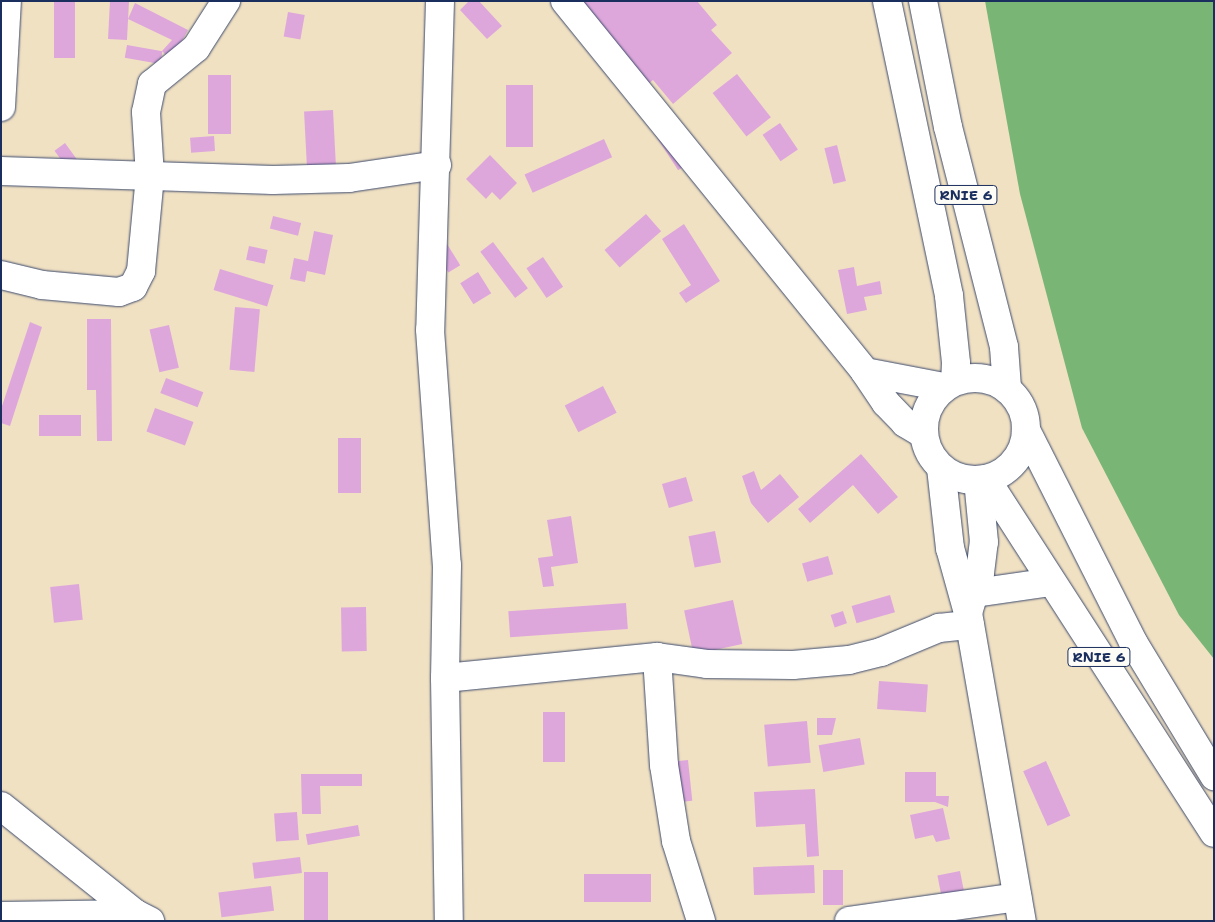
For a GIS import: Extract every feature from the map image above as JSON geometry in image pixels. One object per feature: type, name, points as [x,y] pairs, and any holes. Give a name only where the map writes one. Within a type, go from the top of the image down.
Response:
[{"type":"street","points":[[1,107],[7,1]]},
{"type":"street","points":[[1,275],[42,285],[119,292],[133,287],[141,271],[150,176],[146,112],[152,84],[196,48],[226,1]]},
{"type":"street","points":[[440,1],[437,165],[430,330],[447,565],[445,678],[449,921]]},
{"type":"street","points":[[565,1],[905,423],[923,434]]},
{"type":"street","name":"RNIE 6","points":[[887,1],[949,296],[956,363],[949,384]]},
{"type":"street","name":"RNIE 6","points":[[923,1],[948,127],[1004,346],[1007,388],[1021,407],[1026,430],[1133,642],[1214,776]]},
{"type":"street","points":[[1,171],[272,180],[348,178],[437,165]]},
{"type":"street","points":[[865,372],[949,384],[982,377],[1007,388]]},
{"type":"street","points":[[949,384],[932,400],[924,416],[923,434],[929,453],[941,468],[958,478],[982,480],[1006,470],[1016,458],[1026,430]]},
{"type":"street","points":[[849,921],[1020,909],[971,610],[950,548],[941,468]]},
{"type":"street","points":[[971,610],[984,542],[982,480]]},
{"type":"street","name":"RNIE 6","points":[[982,480],[1051,582],[1214,834]]},
{"type":"street","points":[[445,678],[657,657],[707,664],[793,665],[849,660],[880,652],[939,628],[971,610],[1051,582]]},
{"type":"street","points":[[657,657],[664,766],[676,841],[701,921]]},
{"type":"street","points":[[1,806],[143,917]]},
{"type":"street","points":[[1,916],[143,917]]},
{"type":"green space","points":[[985,1],[1214,1],[1214,659],[1179,615],[1082,428],[1020,194]]},
{"type":"building","points":[[54,1],[75,1],[75,58],[54,58]]},
{"type":"building","points":[[110,1],[129,2],[127,40],[108,39]]},
{"type":"building","points":[[469,1],[479,1],[502,26],[487,39],[460,10]]},
{"type":"building","points":[[580,1],[697,1],[717,25],[711,30],[732,53],[673,104],[653,80],[643,88]]},
{"type":"building","points":[[135,3],[188,30],[171,60],[162,51],[172,40],[128,19]]},
{"type":"building","points":[[288,12],[305,15],[300,40],[284,37]]},
{"type":"building","points":[[127,45],[162,51],[160,64],[125,58]]},
{"type":"building","points":[[737,74],[771,117],[746,136],[713,93]]},
{"type":"building","points":[[208,75],[231,75],[231,134],[208,134]]},
{"type":"building","points":[[506,85],[533,85],[533,147],[506,147]]},
{"type":"building","points":[[333,110],[336,168],[307,169],[304,112]]},
{"type":"building","points":[[780,123],[798,150],[780,161],[763,135]]},
{"type":"building","points":[[662,127],[687,165],[678,170],[654,132]]},
{"type":"building","points":[[214,136],[215,151],[191,153],[190,138]]},
{"type":"building","points":[[604,139],[612,157],[533,193],[525,174]]},
{"type":"building","points":[[65,143],[78,161],[67,168],[54,151]]},
{"type":"building","points":[[837,145],[846,181],[833,184],[824,148]]},
{"type":"building","points":[[490,155],[517,183],[500,200],[492,192],[486,199],[466,179]]},
{"type":"building","points":[[646,214],[661,231],[620,267],[604,250]]},
{"type":"building","points":[[273,216],[301,223],[298,236],[270,229]]},
{"type":"building","points":[[684,224],[720,281],[686,303],[679,293],[691,285],[662,239]]},
{"type":"building","points":[[314,231],[333,235],[325,275],[307,271],[305,282],[290,279],[294,258],[308,261]]},
{"type":"building","points":[[493,242],[528,288],[515,298],[480,252]]},
{"type":"building","points":[[447,244],[460,265],[448,273],[435,251]]},
{"type":"building","points":[[249,246],[268,250],[265,264],[246,260]]},
{"type":"building","points":[[543,257],[563,287],[547,298],[526,268]]},
{"type":"building","points":[[854,267],[857,286],[880,281],[882,294],[864,297],[867,310],[847,314],[838,270]]},
{"type":"building","points":[[220,269],[274,285],[267,306],[214,290]]},
{"type":"building","points":[[478,272],[491,293],[473,304],[460,283]]},
{"type":"building","points":[[235,307],[260,309],[254,372],[230,370]]},
{"type":"building","points":[[87,319],[111,319],[112,441],[97,441],[96,390],[87,390]]},
{"type":"building","points":[[30,322],[42,327],[10,426],[1,423],[1,409]]},
{"type":"building","points":[[169,325],[179,368],[159,372],[150,329]]},
{"type":"building","points":[[166,378],[203,392],[198,407],[160,393]]},
{"type":"building","points":[[603,386],[617,413],[578,432],[565,406]]},
{"type":"building","points":[[155,408],[194,422],[185,446],[146,431]]},
{"type":"building","points":[[39,415],[81,415],[81,436],[39,436]]},
{"type":"building","points":[[338,438],[361,438],[361,493],[338,493]]},
{"type":"building","points":[[861,454],[898,497],[878,514],[853,485],[810,523],[798,509]]},
{"type":"building","points":[[754,471],[761,490],[780,474],[799,497],[768,523],[751,503],[742,476]]},
{"type":"building","points":[[686,477],[693,501],[669,508],[662,484]]},
{"type":"building","points":[[571,516],[578,563],[551,567],[554,586],[543,587],[538,558],[553,556],[547,520]]},
{"type":"building","points":[[715,531],[721,562],[695,568],[688,536]]},
{"type":"building","points":[[828,556],[833,574],[807,582],[802,563]]},
{"type":"building","points":[[79,584],[83,620],[54,623],[50,587]]},
{"type":"building","points":[[890,595],[895,612],[857,623],[852,606]]},
{"type":"building","points":[[733,600],[742,644],[693,654],[684,610]]},
{"type":"building","points":[[626,603],[628,629],[510,637],[508,611]]},
{"type":"building","points":[[341,607],[366,607],[367,651],[342,651]]},
{"type":"building","points":[[843,611],[847,623],[835,627],[831,615]]},
{"type":"building","points":[[879,681],[928,684],[926,712],[877,709]]},
{"type":"building","points":[[543,712],[565,712],[565,762],[543,762]]},
{"type":"building","points":[[817,718],[836,718],[832,735],[817,735]]},
{"type":"building","points":[[807,721],[811,763],[768,767],[764,725]]},
{"type":"building","points":[[860,738],[865,765],[823,772],[819,745]]},
{"type":"building","points":[[688,760],[692,801],[673,803],[669,762]]},
{"type":"building","points":[[1046,761],[1070,816],[1048,826],[1023,771]]},
{"type":"building","points":[[905,772],[936,772],[936,796],[949,796],[948,807],[935,802],[905,802]]},
{"type":"building","points":[[301,774],[362,774],[362,786],[320,786],[321,814],[302,814]]},
{"type":"building","points":[[815,789],[819,856],[807,857],[805,824],[756,827],[754,792]]},
{"type":"building","points":[[943,808],[950,839],[936,842],[933,835],[915,839],[910,815]]},
{"type":"building","points":[[297,812],[299,840],[276,842],[274,814]]},
{"type":"building","points":[[358,825],[360,836],[308,845],[306,834]]},
{"type":"building","points":[[300,857],[302,873],[254,879],[252,863]]},
{"type":"building","points":[[814,865],[815,893],[754,895],[753,867]]},
{"type":"building","points":[[823,870],[843,870],[843,905],[823,905]]},
{"type":"building","points":[[960,871],[965,896],[942,900],[937,875]]},
{"type":"building","points":[[304,872],[328,872],[328,921],[304,921]]},
{"type":"building","points":[[584,874],[651,874],[651,902],[584,902]]},
{"type":"building","points":[[271,886],[274,911],[221,917],[218,892]]}]
